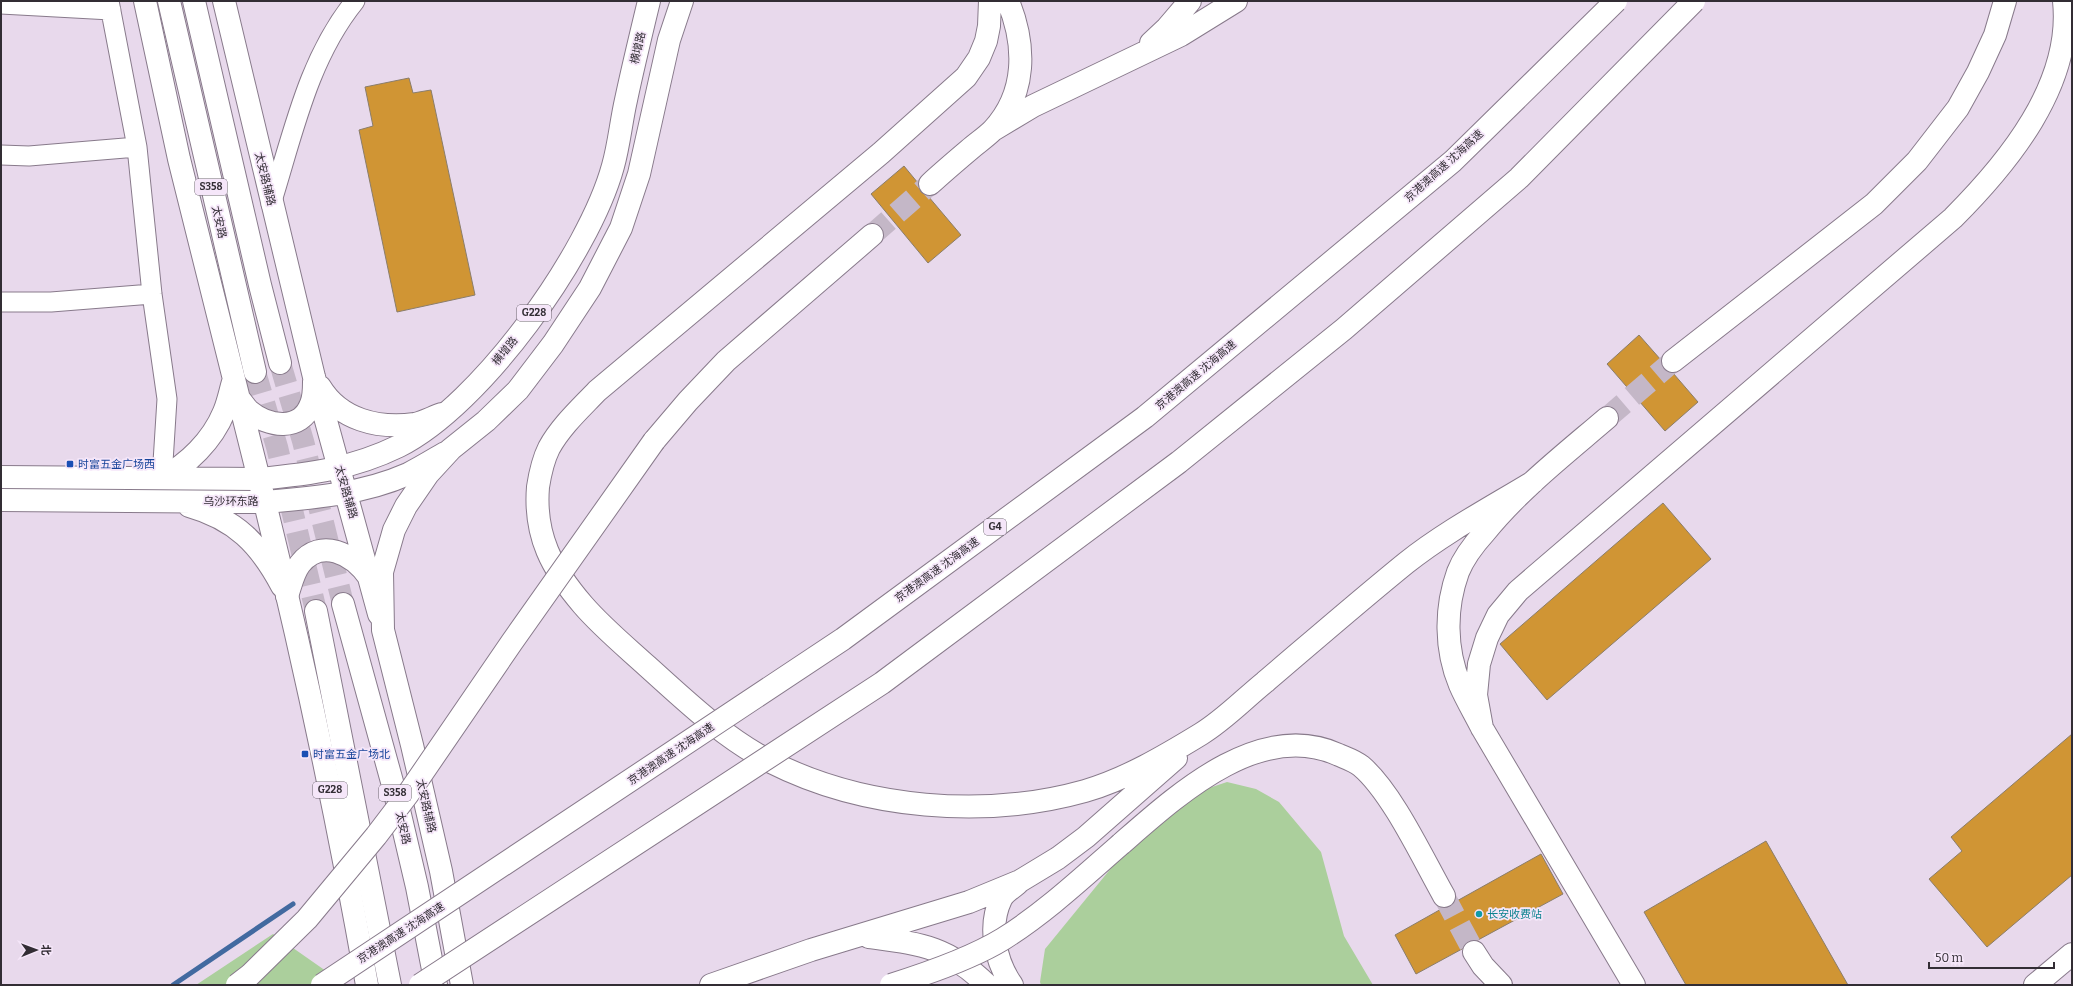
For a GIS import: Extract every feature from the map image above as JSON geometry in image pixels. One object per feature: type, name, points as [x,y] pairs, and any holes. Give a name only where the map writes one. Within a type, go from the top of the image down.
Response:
[{"type":"main road","points":[[145,1],[178,159],[259,479]]},
{"type":"main road","name":"太安路","points":[[169,1],[255,372]]},
{"type":"main road","name":"S358","points":[[194,1],[260,285],[280,363]]},
{"type":"main road","name":"太安路辅路","points":[[224,1],[271,204],[314,377],[383,630],[412,745],[441,870],[462,985]]},
{"type":"main road","name":"横增路","points":[[259,479],[340,469],[371,458],[400,445],[429,428],[495,363],[526,324],[562,274],[594,215],[613,167],[626,99],[649,1]]},
{"type":"main road","name":"G228","points":[[383,630],[382,572],[394,530],[406,506],[428,474],[451,449],[486,421],[518,390],[553,344],[590,288],[618,234],[639,174],[669,40],[682,1]]},
{"type":"main road","points":[[990,1],[989,26],[986,41],[979,58],[966,77],[881,153],[598,390],[566,425],[549,449],[540,474],[536,507],[541,534],[551,561],[567,586],[586,609],[690,705],[736,741],[770,761],[804,776],[844,790],[886,800],[925,805],[965,806],[1045,799],[1085,791],[1125,775],[1162,758],[1206,731]]},
{"type":"main road","points":[[993,130],[1008,110],[1018,83],[1022,51],[1016,21],[1008,1]]},
{"type":"main road","points":[[1137,56],[1167,28],[1190,1]]},
{"type":"main road","points":[[930,184],[993,130],[1033,106],[1181,35],[1236,1]]},
{"type":"main road","name":"京港澳高速 沈海高速","points":[[322,985],[843,639],[1145,417],[1453,162],[1616,1]]},
{"type":"main road","points":[[420,985],[882,682],[1179,462],[1344,328],[1519,178],[1694,1]]},
{"type":"main road","points":[[1673,361],[1874,204],[1917,161],[1958,108],[1978,72],[1995,35],[2006,1]]},
{"type":"main road","points":[[1482,728],[1476,695],[1479,664],[1487,638],[1498,615],[1518,591],[1953,218],[1984,187],[2011,155],[2035,120],[2052,86],[2061,56],[2064,35],[2066,13],[2064,1]]},
{"type":"main road","points":[[237,985],[250,975],[307,918],[404,800],[512,642],[654,441],[688,400],[726,361],[872,236]]},
{"type":"main road","points":[[235,388],[249,410],[260,418],[277,425],[287,424],[296,422],[304,415],[311,405],[314,377]]},
{"type":"main road","points":[[314,377],[326,398],[342,411],[364,422],[388,425],[416,424],[444,414]]},
{"type":"main road","points":[[162,478],[180,468],[196,454],[211,434],[224,412],[235,388]]},
{"type":"main road","points":[[1607,418],[1533,482],[1499,514],[1474,544],[1459,571],[1449,602],[1448,631],[1452,657],[1460,684],[1482,728],[1634,985]]},
{"type":"main road","name":"乌沙环东路","points":[[1,500],[264,502],[304,499],[346,492],[408,474],[451,449]]},
{"type":"main road","name":"乌沙环东路","points":[[1,477],[259,479]]},
{"type":"main road","name":"G228","points":[[259,479],[326,771],[367,985]]},
{"type":"main road","points":[[711,985],[811,950],[862,936],[969,902],[1020,881],[1058,858],[1086,837],[1206,731],[1410,560],[1533,482]]},
{"type":"main road","points":[[171,501],[201,510],[225,521],[248,538],[269,562],[287,596]]},
{"type":"main road","points":[[287,596],[294,575],[300,565],[308,556],[317,551],[327,550],[346,554],[361,566],[369,578]]},
{"type":"main road","name":"太安路","points":[[343,604],[394,789],[417,887],[436,985]]},
{"type":"main road","points":[[316,611],[390,985]]},
{"type":"main road","points":[[891,985],[956,961],[1002,940],[1037,916],[1172,800],[1222,767],[1258,752],[1292,745],[1326,749],[1360,765],[1381,787],[1444,896]]},
{"type":"main road","points":[[1012,985],[1004,973],[999,959],[994,933],[996,916],[1002,897],[1020,881]]},
{"type":"main road","points":[[862,936],[912,943],[940,950],[971,970],[987,985]]},
{"type":"main road","points":[[1474,952],[1483,966],[1501,985]]},
{"type":"main road","points":[[2036,985],[2072,954]]},
{"type":"street","points":[[271,204],[310,78],[339,21],[355,1]]},
{"type":"street","points":[[1,4],[110,6],[137,147],[152,294],[168,399],[162,478]]},
{"type":"street","points":[[1,156],[28,156],[137,147]]},
{"type":"street","points":[[1,302],[51,302],[152,294]]},
{"type":"green space","points":[[1227,782],[1256,789],[1279,802],[1321,852],[1344,936],[1373,985],[1041,985],[1040,982],[1045,949],[1121,856],[1197,792]]},
{"type":"green space","points":[[273,934],[346,985],[196,985]]},
{"type":"building","points":[[409,78],[413,93],[431,90],[475,295],[397,312],[359,130],[373,126],[365,87]]},
{"type":"building","points":[[904,166],[918,183],[921,192],[928,196],[961,235],[928,263],[871,194]]},
{"type":"building","points":[[1639,335],[1661,360],[1663,369],[1673,373],[1698,402],[1665,431],[1607,364]]},
{"type":"building","points":[[1663,503],[1711,559],[1547,700],[1500,644]]},
{"type":"building","points":[[2072,734],[2072,875],[1987,947],[1929,879],[1962,851],[1951,837]]},
{"type":"building","points":[[1766,841],[1848,985],[1686,985],[1644,912]]},
{"type":"building","name":"长安收费站","points":[[1541,854],[1563,894],[1478,940],[1468,941],[1462,949],[1416,974],[1395,935],[1443,908],[1450,907],[1455,902]]},
{"type":"waterway","points":[[173,985],[293,904]]},
{"type":"tunnel","points":[[872,235],[930,184]]},
{"type":"tunnel","points":[[1607,418],[1673,361]]},
{"type":"tunnel","points":[[280,363],[303,441],[343,604]]},
{"type":"tunnel","points":[[255,372],[277,447],[316,611]]},
{"type":"tunnel","points":[[1444,896],[1474,952]]},
{"type":"place","name":"时富五金广场西","points":[[70,464]]},
{"type":"place","name":"时富五金广场北","points":[[305,754]]},
{"type":"place","name":"长安收费站","points":[[1479,914]]}]
